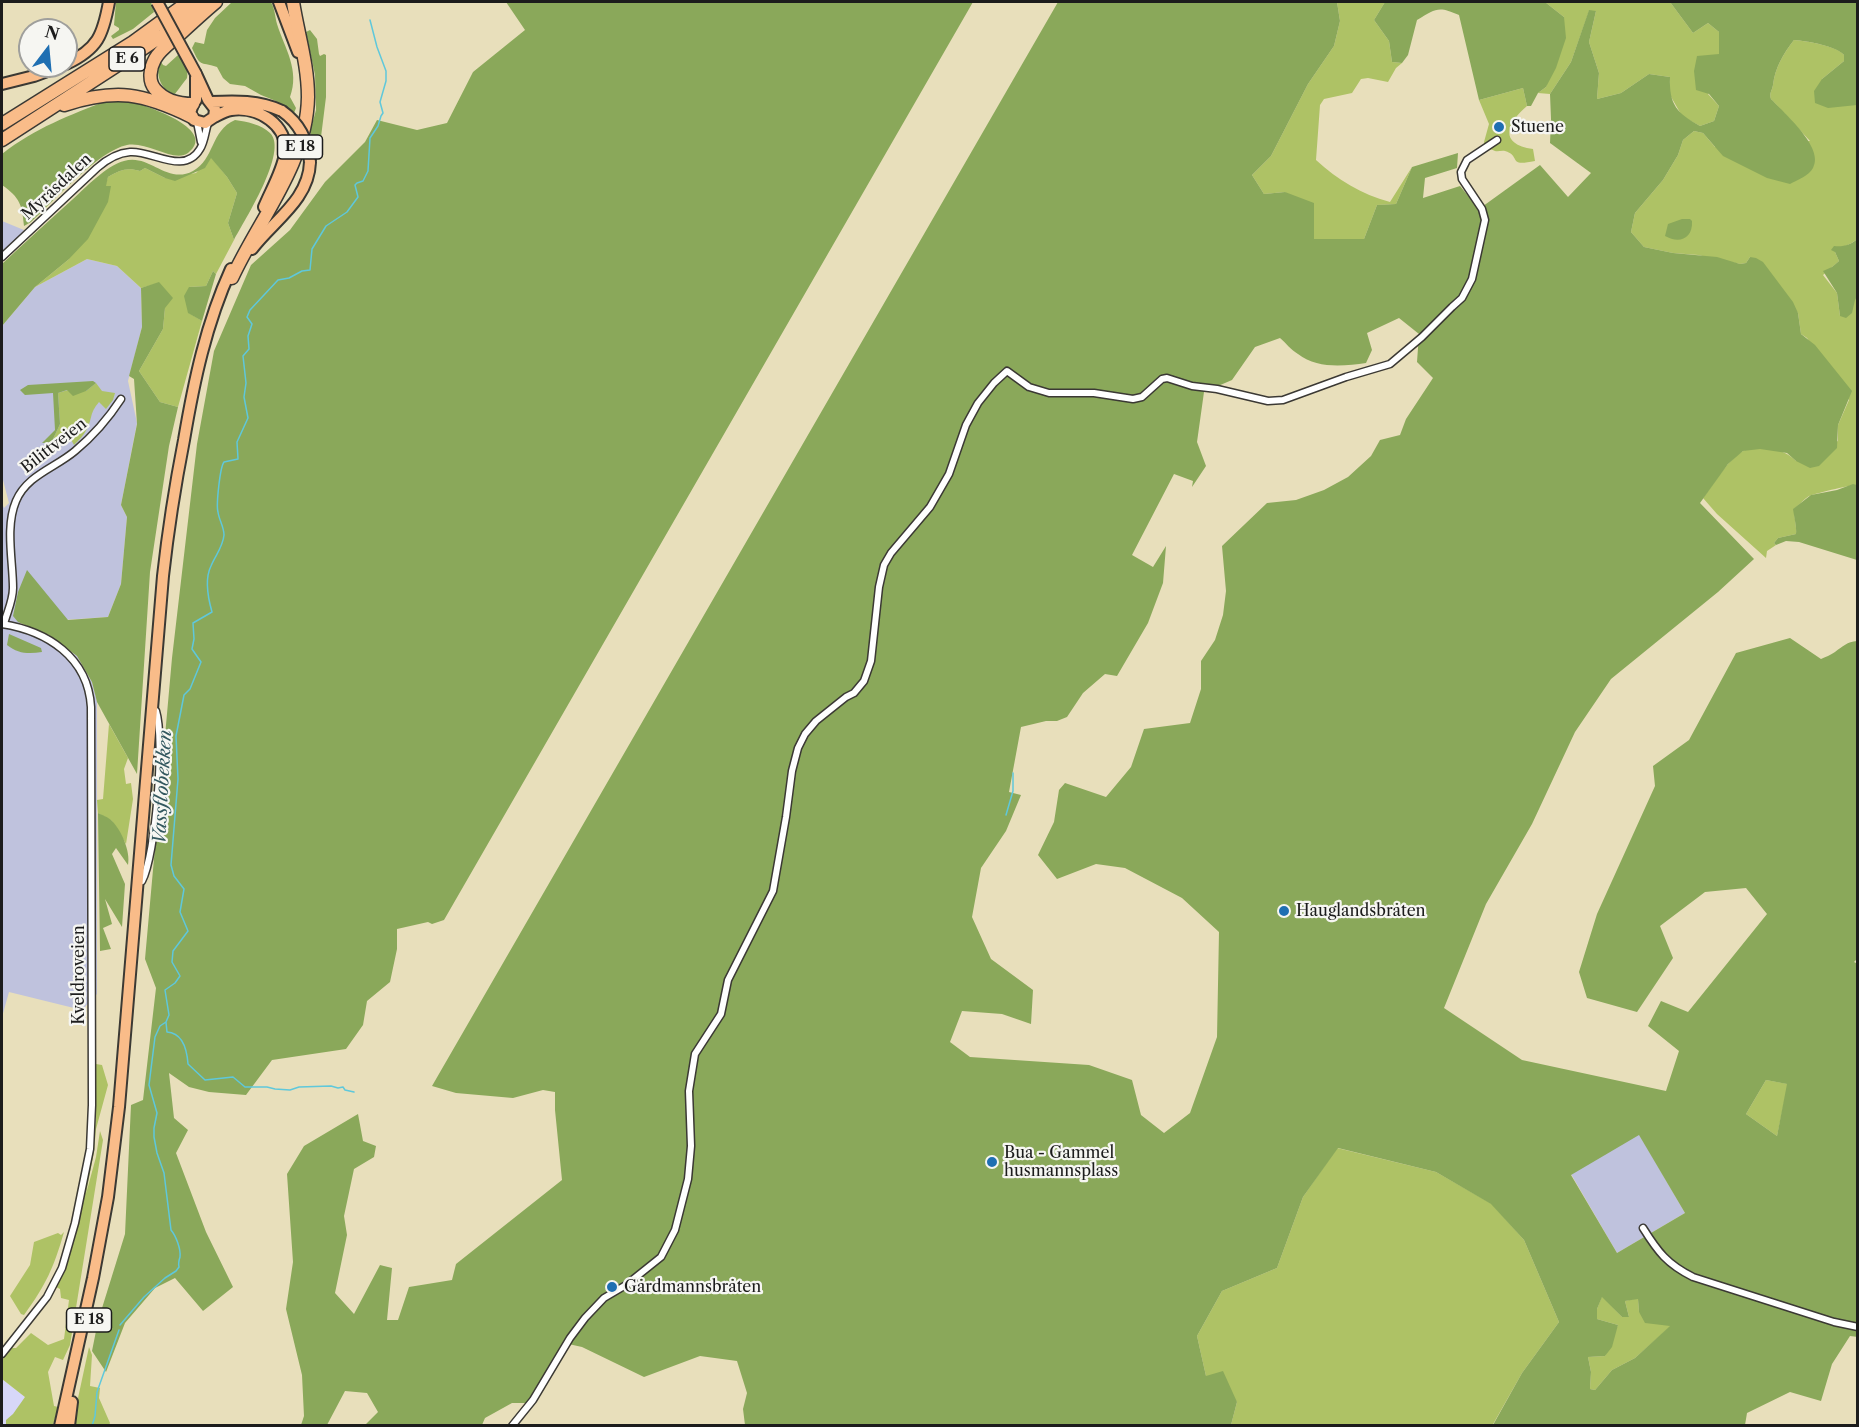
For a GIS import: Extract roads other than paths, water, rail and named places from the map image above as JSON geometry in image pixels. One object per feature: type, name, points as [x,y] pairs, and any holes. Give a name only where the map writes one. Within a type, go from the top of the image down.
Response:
[{"type":"highway","name":"E 6","points":[[152,29],[175,2]]},
{"type":"highway","name":"E 6","points":[[2,124],[152,29],[188,2]]},
{"type":"highway","name":"E 6","points":[[2,140],[148,45],[204,2]]},
{"type":"highway","name":"E 6","points":[[194,102],[181,104],[157,92],[152,85],[151,69],[155,58],[216,2]]},
{"type":"highway","name":"E 18","points":[[232,278],[251,239],[290,171],[300,147],[307,112],[308,80],[293,2]]},
{"type":"highway","name":"E 6","points":[[45,111],[93,97],[125,94],[150,99],[203,120]]},
{"type":"main road","points":[[78,58],[98,41],[104,29],[109,2]]},
{"type":"main road","points":[[157,2],[215,109],[203,120]]},
{"type":"main road","name":"E 18","points":[[60,1425],[93,1278],[108,1197],[130,990],[163,576],[177,479],[196,374],[208,327],[233,264],[290,162],[303,112],[301,64],[279,2]]},
{"type":"main road","points":[[2,84],[25,78]]},
{"type":"main road","points":[[198,80],[194,102],[190,108],[203,120]]},
{"type":"main road","name":"E 6","points":[[194,102],[200,99],[269,105],[292,119],[302,131],[307,144],[310,162],[309,177],[300,195],[257,242],[232,278]]},
{"type":"main road","points":[[203,120],[233,110],[247,111],[267,118],[279,129],[284,141],[285,154],[264,207]]},
{"type":"main road","name":"E 18","points":[[69,1425],[74,1385],[97,1280],[117,1154],[132,1012],[167,576],[181,475],[200,375],[212,329],[232,278]]},
{"type":"main road","name":"E 18","points":[[60,1425],[74,1385]]},
{"type":"street","name":"Myråsdalen","points":[[2,257],[110,158],[127,152],[140,152],[172,161],[184,161],[196,154],[201,145],[203,120]]},
{"type":"street","points":[[512,1425],[533,1400],[570,1338],[585,1318],[604,1298],[626,1285],[661,1257],[675,1230],[688,1179],[692,1146],[689,1091],[695,1054],[721,1014],[728,980],[773,891],[792,771],[798,748],[805,734],[816,721],[854,693],[864,681],[871,661],[879,587],[884,565],[891,553],[930,507],[949,474],[966,425],[978,403],[1007,371],[1029,387],[1049,393],[1094,393],[1133,399],[1142,398],[1167,378],[1192,386],[1217,389],[1268,401],[1283,400],[1390,364],[1462,298],[1470,285],[1485,220],[1482,209],[1462,178],[1461,172],[1467,160],[1497,140]]},
{"type":"street","name":"Bilittveien","points":[[3,624],[13,589],[11,519],[20,493],[33,478],[66,458],[87,441],[104,423],[121,399]]},
{"type":"street","name":"Kveldroveien","points":[[2,1354],[47,1297],[62,1268],[72,1235],[86,1167],[92,1105],[90,698],[83,674],[70,656],[55,644],[36,634],[3,624]]},
{"type":"street","points":[[1643,1228],[1664,1258],[1675,1268],[1693,1277],[1834,1322],[1857,1327]]},
{"type":"waterway","name":"Vassflobekken","points":[[120,1325],[144,1297],[179,1267],[180,1250],[171,1230],[164,1173],[154,1137],[157,1113],[149,1085],[155,1037],[169,1015],[165,990],[180,976],[172,962],[173,951],[188,931],[180,912],[184,889],[174,876],[171,865],[178,779],[176,736],[184,695],[190,689],[201,662],[192,649],[193,623],[212,612],[207,583],[209,571],[224,535],[218,508],[221,471],[224,462],[238,459],[237,442],[248,418],[244,397],[246,383],[243,356],[249,349],[248,336],[252,324],[247,317],[250,310],[278,280],[310,270],[312,249],[326,226],[347,212],[358,197],[355,185],[363,181],[368,171],[370,138],[383,113],[380,102],[386,81],[386,71],[370,20]]},
{"type":"waterway","points":[[1006,815],[1013,791],[1013,773]]},
{"type":"waterway","points":[[166,1022],[167,1032],[177,1035],[183,1043],[188,1064],[205,1080],[233,1077],[245,1087],[290,1090],[299,1087],[331,1086],[343,1087],[345,1090],[354,1092]]},
{"type":"waterway","name":"Vassflobekken","points":[[92,1426],[97,1392],[119,1330]]},
{"type":"place","name":"Stuene","points":[[1499,127]]},
{"type":"place","name":"Hauglandsbråten","points":[[1284,911]]},
{"type":"place","name":"Bua - Gammel husmannsplass","points":[[992,1162]]},
{"type":"place","name":"Gårdmannsbråten","points":[[612,1287]]}]
